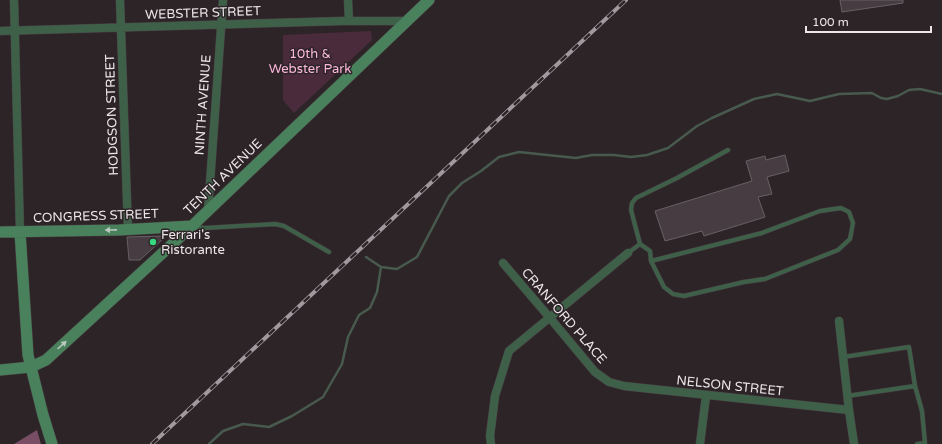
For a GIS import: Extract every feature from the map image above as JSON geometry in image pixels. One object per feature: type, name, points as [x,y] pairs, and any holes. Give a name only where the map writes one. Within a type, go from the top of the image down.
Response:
[{"type":"street","points":[[14,0],[20,232],[26,344],[43,415],[52,444]]},
{"type":"street","name":"HODGSON STREET","points":[[120,0],[128,230]]},
{"type":"street","name":"NINTH AVENUE","points":[[208,211],[223,0]]},
{"type":"street","points":[[348,0],[349,21]]},
{"type":"street","name":"TENTH AVENUE","points":[[31,367],[46,360],[192,226],[429,0]]},
{"type":"street","name":"WEBSTER STREET","points":[[0,31],[349,21],[406,21]]},
{"type":"street","name":"CONGRESS STREET","points":[[0,232],[128,230],[192,226]]},
{"type":"street","points":[[491,444],[490,436],[495,396],[509,351],[628,253]]},
{"type":"street","name":"CRANFORD PLACE","points":[[503,263],[595,372],[609,382]]},
{"type":"street","points":[[839,321],[854,444]]},
{"type":"street","points":[[0,370],[31,367]]},
{"type":"street","name":"NELSON STREET","points":[[609,382],[624,386],[706,396],[849,410]]},
{"type":"street","points":[[700,444],[706,396]]},
{"type":"lane","points":[[652,261],[762,233],[820,211],[841,208],[849,212],[853,223],[850,239],[838,250],[765,279],[744,282],[684,296],[673,294],[664,287],[652,261],[650,251],[640,244],[631,210],[632,204],[636,198],[677,178],[728,150]]},
{"type":"lane","points":[[192,226],[204,228],[275,224],[284,226],[329,252]]},
{"type":"lane","points":[[628,253],[640,244]]},
{"type":"lane","points":[[843,357],[909,347],[915,386],[922,411],[925,443],[917,444]]},
{"type":"lane","points":[[847,396],[915,386]]},
{"type":"green space","name":"10th & Webster Park","points":[[371,31],[372,40],[294,113],[283,100],[283,35]]},
{"type":"shaded area","points":[[37,430],[41,444],[14,444]]},
{"type":"building","points":[[840,0],[903,0],[903,3],[842,12]]},
{"type":"building","points":[[785,155],[789,171],[767,177],[772,194],[758,197],[765,217],[704,236],[702,231],[665,241],[655,211],[752,181],[746,161],[765,156],[766,160]]},
{"type":"building","points":[[163,236],[163,239],[140,260],[129,260],[127,237]]},
{"type":"waterway","points":[[209,444],[223,431],[243,424],[269,427],[292,416],[323,397],[342,364],[348,337],[359,315],[370,308],[377,292],[381,267],[397,269],[417,257],[449,196],[462,183],[499,157],[519,152],[576,158],[592,155],[631,157],[647,155],[668,148],[697,126],[712,118],[754,99],[777,94],[810,101],[839,94],[872,93],[881,98],[887,99],[898,96],[909,90],[920,89],[942,94]]},
{"type":"waterway","points":[[366,257],[381,267]]},
{"type":"railway","points":[[152,444],[626,0]]},
{"type":"place","name":"Ferrari's Ristorante","points":[[153,242]]}]
